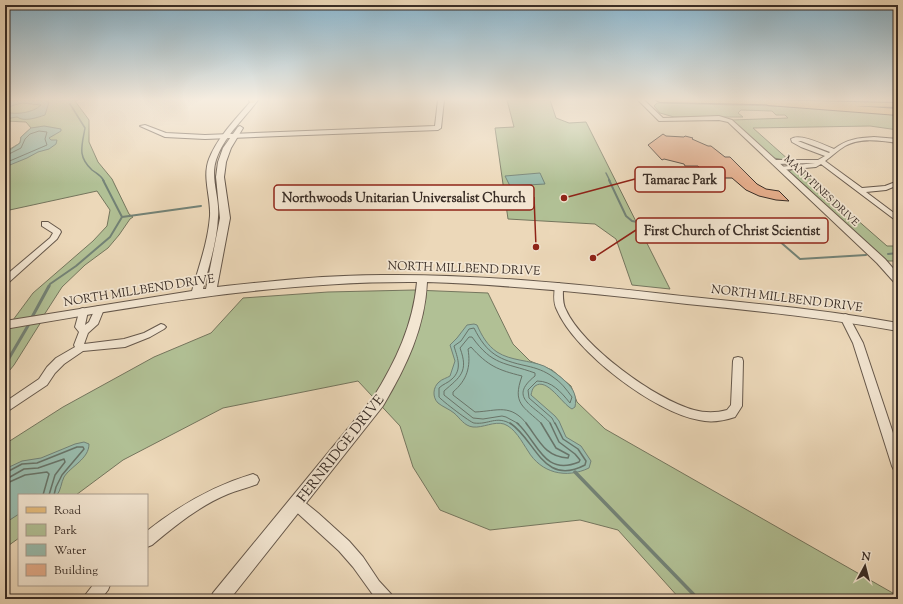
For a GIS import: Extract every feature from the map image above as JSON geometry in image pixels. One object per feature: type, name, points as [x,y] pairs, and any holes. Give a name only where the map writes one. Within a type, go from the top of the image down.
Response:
[{"type":"street","points":[[147,128],[155,132],[171,136],[228,136],[433,128]]},
{"type":"street","points":[[197,292],[213,227],[214,210],[210,173],[213,159],[234,128]]},
{"type":"street","points":[[211,290],[226,209],[220,172],[222,158],[228,136],[236,128]]},
{"type":"street","name":"MANY PINES DRIVE","points":[[737,128],[881,261],[898,280]]},
{"type":"street","points":[[794,139],[802,139],[832,153],[804,146],[794,141],[794,139]]},
{"type":"street","points":[[782,168],[816,165],[843,145],[855,140],[874,139],[898,141]]},
{"type":"street","points":[[775,162],[820,161],[898,220]]},
{"type":"street","points":[[860,190],[886,188],[898,183]]},
{"type":"street","points":[[5,281],[54,239],[57,232],[45,224]]},
{"type":"street","points":[[213,227],[224,225]]},
{"type":"street","name":"NORTH MILLBEND DRIVE","points":[[5,325],[211,290],[338,279],[422,278],[470,279],[559,286],[845,317],[898,327]]},
{"type":"street","name":"FERNRIDGE DRIVE","points":[[219,599],[376,406],[409,346],[415,325],[422,278]]},
{"type":"street","points":[[559,286],[560,309],[572,329],[585,343],[649,393],[689,413],[717,418],[731,414],[736,406],[738,361]]},
{"type":"street","points":[[80,348],[79,345],[84,331],[93,324],[99,309]]},
{"type":"street","points":[[83,311],[80,327],[84,331]]},
{"type":"street","points":[[845,317],[858,343],[898,466]]},
{"type":"street","points":[[8,404],[43,382],[51,370],[60,361],[80,348],[125,343],[147,335],[161,327]]},
{"type":"street","points":[[148,539],[162,527],[196,504],[223,490],[253,480]]},
{"type":"street","points":[[297,504],[335,535],[358,563],[380,597]]},
{"type":"street","points":[[91,599],[102,586]]},
{"type":"green space","points":[[31,128],[89,128],[89,142],[98,162],[112,179],[129,214],[133,217],[108,248],[85,265],[62,287],[44,315],[13,320],[33,293],[93,241],[107,226],[110,210],[97,191],[5,211],[5,155],[10,149],[20,143],[21,137]]},
{"type":"green space","points":[[495,128],[589,128],[670,289],[632,285],[616,239],[595,224],[508,219]]},
{"type":"green space","points":[[741,128],[753,128],[790,161],[774,158]]},
{"type":"green space","points":[[885,128],[898,128],[898,130]]},
{"type":"green space","points":[[799,169],[887,246],[898,246],[898,261],[886,261],[789,171]]},
{"type":"green space","points":[[414,290],[488,293],[513,344],[530,361],[552,370],[571,386],[577,402],[605,429],[898,596],[898,599],[680,599],[618,530],[580,520],[490,530],[440,510],[413,467],[400,426],[358,381],[223,408],[123,460],[77,494],[18,494],[18,539],[5,548],[5,444],[63,407],[154,357],[211,333],[243,298],[328,292]]},
{"type":"green space","points":[[41,322],[14,365],[5,376],[5,336],[10,328]]},
{"type":"water","points":[[31,128],[61,129],[61,131],[49,138],[51,140],[57,140],[56,144],[49,149],[38,152],[5,167],[5,155],[20,143],[21,137]]},
{"type":"water","points":[[540,173],[545,184],[510,186],[505,176]]},
{"type":"water","points":[[467,325],[477,325],[483,337],[497,352],[514,359],[544,366],[559,375],[571,387],[576,400],[575,407],[572,409],[544,385],[540,384],[535,386],[531,395],[555,416],[559,421],[566,437],[581,446],[591,461],[589,468],[572,473],[555,472],[547,469],[533,458],[518,436],[508,426],[496,423],[477,427],[470,426],[436,401],[434,395],[435,387],[440,381],[450,376],[455,361],[450,345]]},
{"type":"water","points":[[84,442],[89,444],[83,458],[64,477],[58,494],[18,494],[18,515],[5,523],[5,469],[22,461],[41,458],[75,444]]},
{"type":"building","points":[[663,134],[666,136],[685,136],[693,138],[692,139],[711,146],[725,157],[730,157],[757,184],[766,189],[779,191],[789,201],[759,196],[746,190],[732,178],[708,178],[698,166],[685,166],[684,164],[664,159],[662,160],[648,145]]},
{"type":"waterway","points":[[85,128],[82,155],[87,165],[104,181]]},
{"type":"waterway","points":[[606,173],[610,181]]},
{"type":"waterway","points":[[103,180],[122,217]]},
{"type":"waterway","points":[[609,180],[626,216],[632,221],[643,223],[750,222],[763,227],[800,259],[866,255]]},
{"type":"waterway","points":[[122,217],[201,206]]},
{"type":"waterway","points":[[49,287],[50,284],[76,266],[110,237],[122,217]]},
{"type":"waterway","points":[[888,254],[898,253]]},
{"type":"waterway","points":[[31,319],[49,286]]},
{"type":"waterway","points":[[5,365],[29,324]]},
{"type":"waterway","points":[[575,472],[698,599]]},
{"type":"place","name":"Tamarac Park","points":[[564,198]]},
{"type":"place","name":"Northwoods Unitarian Universalist Church","points":[[536,247]]},
{"type":"place","name":"First Church of Christ Scientist","points":[[593,258]]}]
